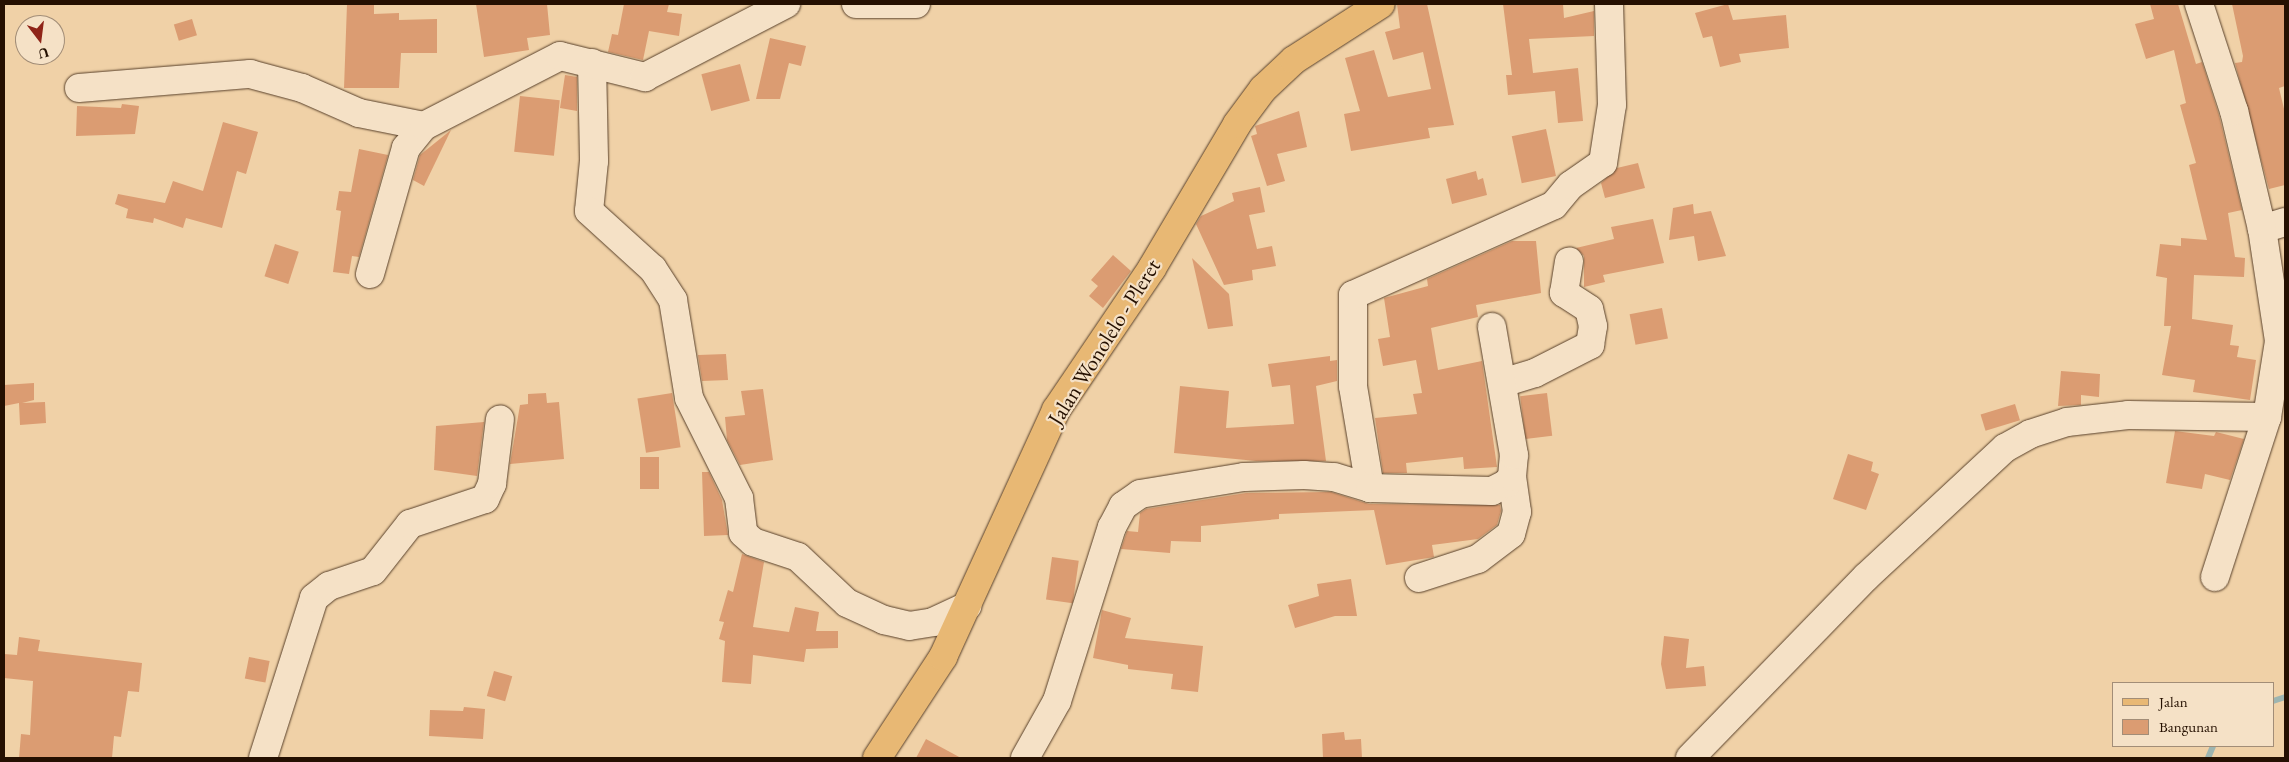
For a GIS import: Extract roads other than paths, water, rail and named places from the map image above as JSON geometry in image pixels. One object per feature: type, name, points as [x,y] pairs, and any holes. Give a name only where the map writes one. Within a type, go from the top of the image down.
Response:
[{"type":"main road","name":"Jalan Wonolelo - Pleret","points":[[876,758],[944,657],[1056,410],[1152,268],[1237,124],[1263,90],[1294,60],[1381,4]]},
{"type":"street","points":[[370,274],[406,148],[424,126],[542,62],[560,56],[645,77],[786,4]]},
{"type":"street","points":[[856,4],[916,4]]},
{"type":"street","points":[[1370,488],[1353,386],[1353,295],[1554,205],[1572,185],[1603,163],[1612,105],[1609,4]]},
{"type":"street","points":[[2199,4],[2273,225],[2279,341],[2268,417],[2215,577]]},
{"type":"street","points":[[592,64],[594,161],[589,211],[653,269],[673,300],[689,398],[740,498],[743,533],[753,542],[798,557],[847,603],[884,620],[909,626],[925,623],[968,606]]},
{"type":"street","points":[[79,88],[250,74],[302,88],[359,113],[424,126]]},
{"type":"street","points":[[1502,383],[1536,373],[1590,345],[1593,326],[1589,309],[1564,293],[1569,261]]},
{"type":"street","points":[[1418,578],[1478,559],[1511,534],[1517,512],[1512,478],[1514,455],[1492,327]]},
{"type":"street","points":[[1690,758],[1866,577],[2005,448],[2030,434],[2067,422],[2128,415],[2268,417]]},
{"type":"street","points":[[263,758],[314,598],[329,586],[373,571],[410,524],[485,499],[492,484],[500,419]]},
{"type":"street","points":[[1025,758],[1056,701],[1112,528],[1123,506],[1156,489],[1244,477],[1334,477],[1370,488],[1492,491],[1512,478]]},
{"type":"waterway","points":[[2274,701],[2285,697]]},
{"type":"waterway","points":[[2208,758],[2213,747]]}]
